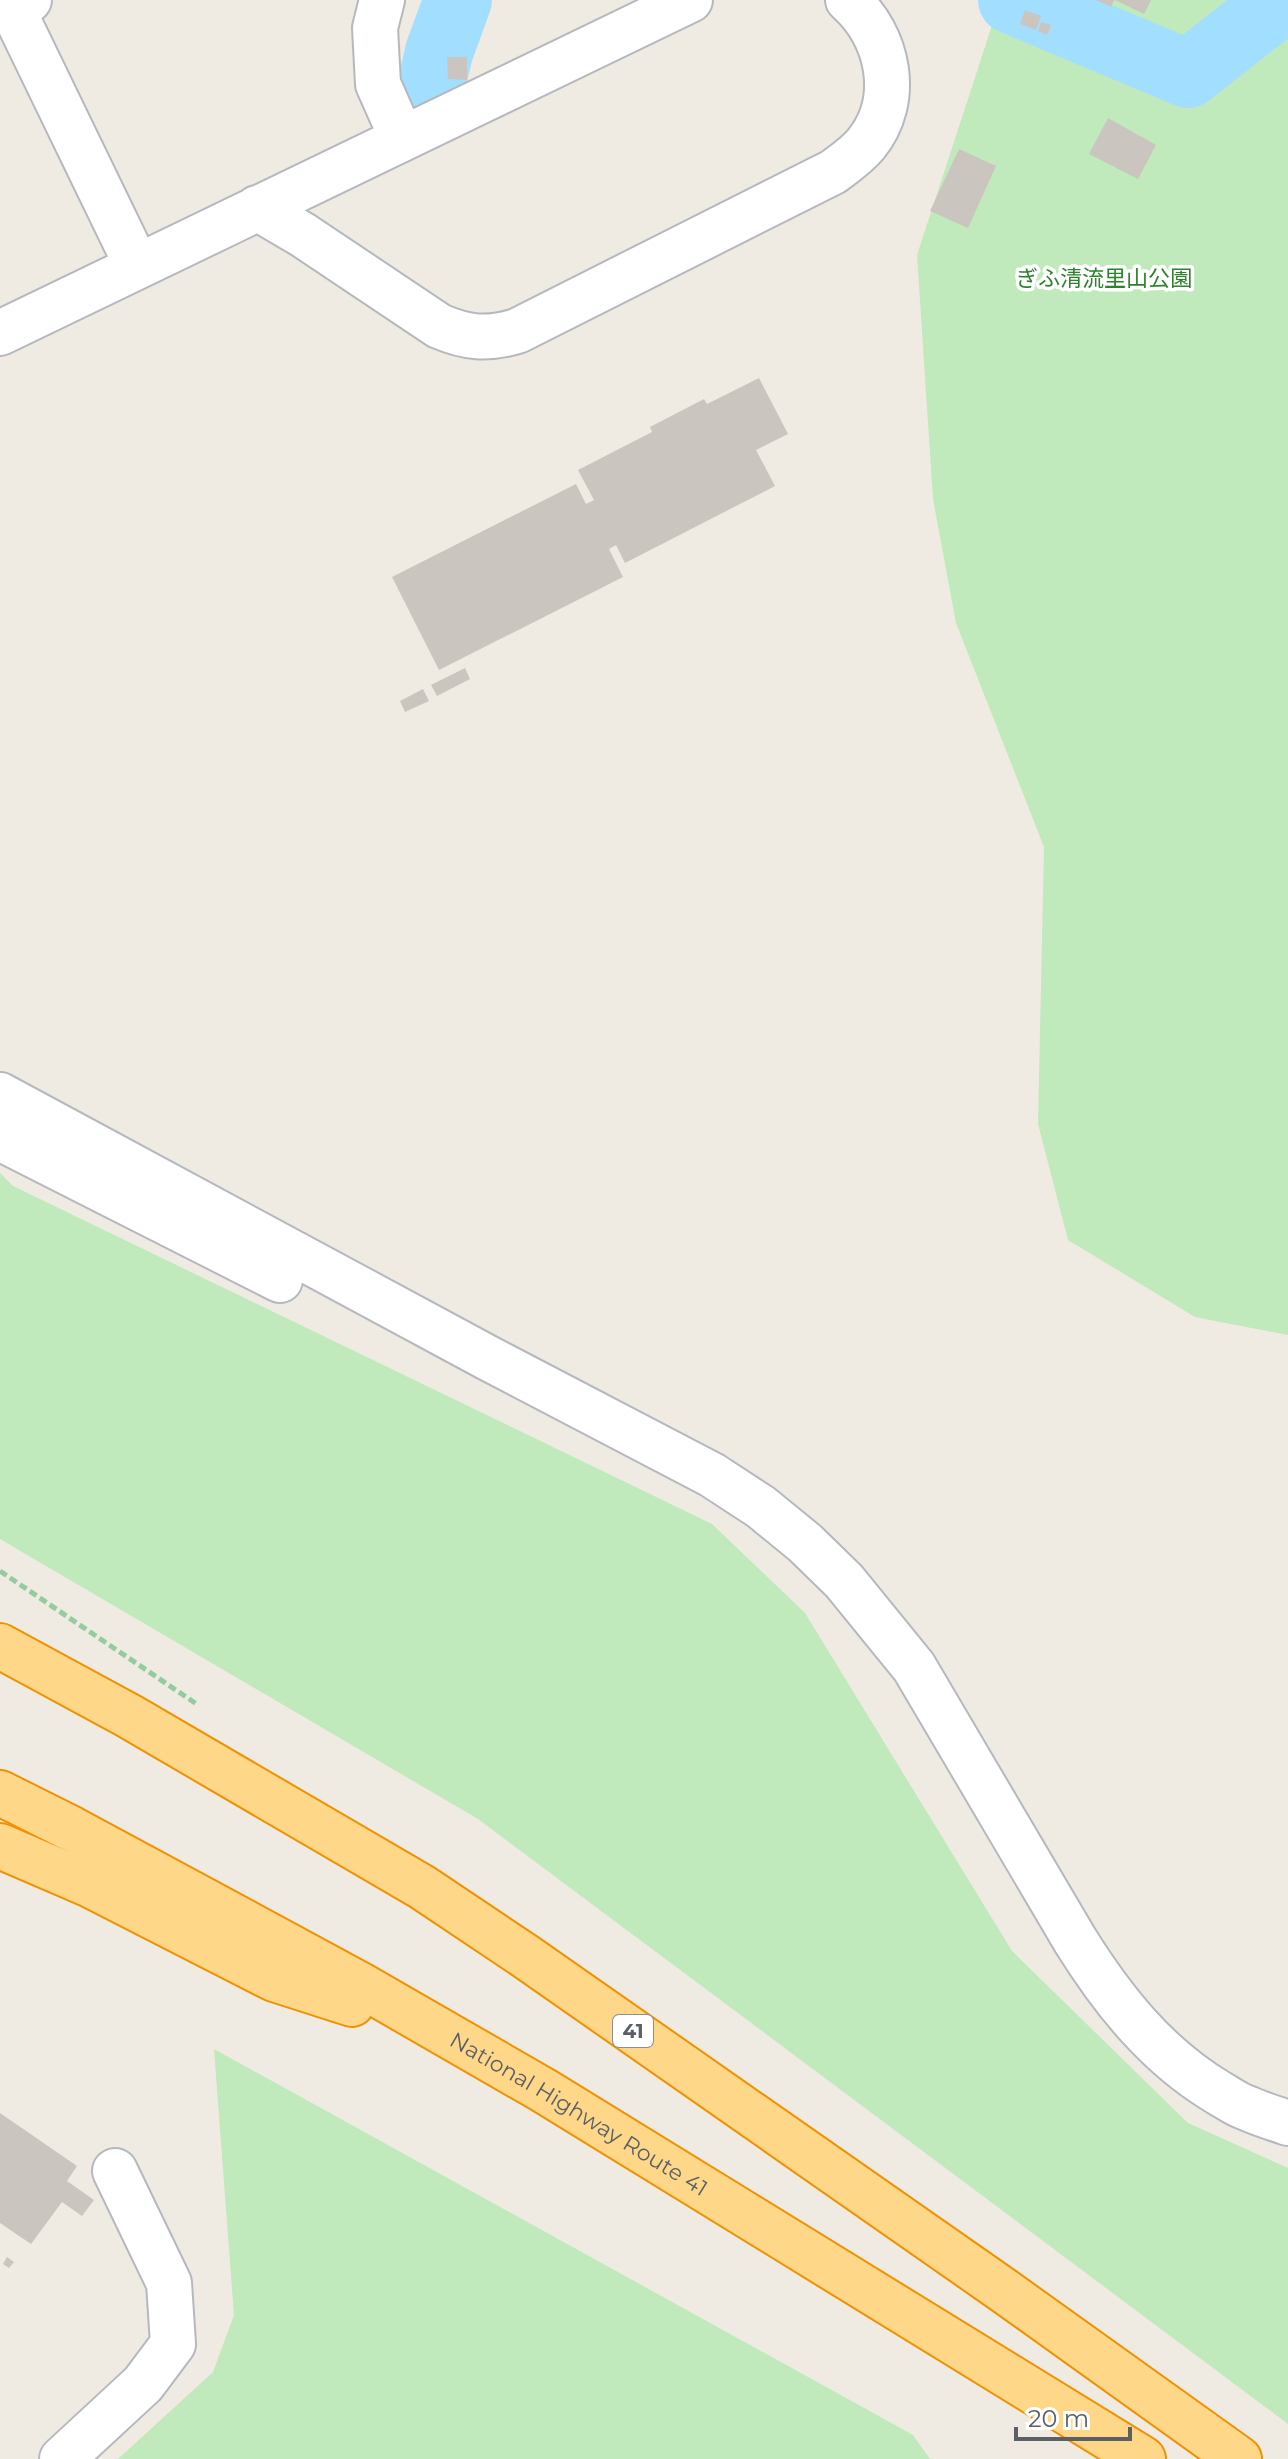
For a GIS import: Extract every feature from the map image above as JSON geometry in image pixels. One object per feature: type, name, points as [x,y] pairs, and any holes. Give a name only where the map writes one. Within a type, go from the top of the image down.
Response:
[{"type":"highway","name":"41","points":[[0,1646],[129,1716],[422,1887],[1003,2290],[1239,2459]]},
{"type":"highway","name":"National Highway Route 41","points":[[0,1793],[86,1836],[359,1984],[543,2090],[1143,2459]]},
{"type":"highway","name":"National Highway Route 41","points":[[0,1818],[352,2004],[548,2116],[1102,2459]]},
{"type":"highway","points":[[0,1846],[88,1884],[274,1979],[352,2004]]},
{"type":"street","points":[[382,0],[375,28],[378,84],[402,138]]},
{"type":"street","points":[[0,333],[690,0]]},
{"type":"street","points":[[257,208],[439,326],[460,335],[479,338],[517,331],[833,172],[852,159],[867,143],[879,123],[888,79],[874,31],[848,0]]},
{"type":"street","points":[[15,3],[137,266]]},
{"type":"street","points":[[0,1095],[712,1475],[761,1507],[805,1543],[844,1581],[914,1667],[1102,1984],[1134,2022],[1167,2055],[1204,2084],[1244,2108],[1288,2123]]},
{"type":"street","points":[[0,1138],[316,1299],[488,1358]]},
{"type":"street","points":[[62,2459],[143,2384],[173,2344],[169,2283],[115,2171]]},
{"type":"green space","name":"ぎふ清流里山公園","points":[[992,0],[1288,0],[1288,1335],[1195,1317],[1068,1240],[1038,1124],[1044,847],[956,623],[933,499],[917,255],[999,4]]},
{"type":"green space","points":[[0,1173],[13,1186],[712,1524],[805,1613],[1012,1951],[1188,2123],[1288,2168],[1288,2424],[478,1819],[0,1539]]},
{"type":"green space","points":[[214,2049],[913,2435],[930,2459],[118,2459],[213,2372],[234,2315]]},
{"type":"building","points":[[1096,0],[1114,0],[1111,7]]},
{"type":"building","points":[[1115,0],[1151,0],[1144,14]]},
{"type":"building","points":[[1025,10],[1041,16],[1036,30],[1020,24]]},
{"type":"building","points":[[1041,22],[1051,25],[1047,35],[1038,31]]},
{"type":"building","points":[[447,57],[467,57],[467,80],[448,79]]},
{"type":"building","points":[[1108,118],[1156,145],[1138,179],[1089,154]]},
{"type":"building","points":[[959,149],[996,166],[968,228],[930,211]]},
{"type":"building","points":[[759,378],[788,434],[756,450],[775,486],[625,563],[616,545],[609,549],[623,577],[439,670],[392,577],[576,484],[586,504],[594,500],[578,470],[652,432],[650,427],[704,399],[707,404]]},
{"type":"building","points":[[465,668],[470,679],[437,696],[431,685]]},
{"type":"building","points":[[423,689],[429,701],[405,712],[400,701]]},
{"type":"building","points":[[0,2113],[77,2166],[67,2181],[94,2200],[82,2216],[62,2202],[31,2244],[0,2223]]},
{"type":"building","points":[[7,2257],[14,2262],[9,2268],[3,2264]]},
{"type":"waterway","points":[[432,83],[439,52],[458,0]]},
{"type":"waterway","points":[[1012,0],[1188,74],[1278,3],[1288,2]]}]
